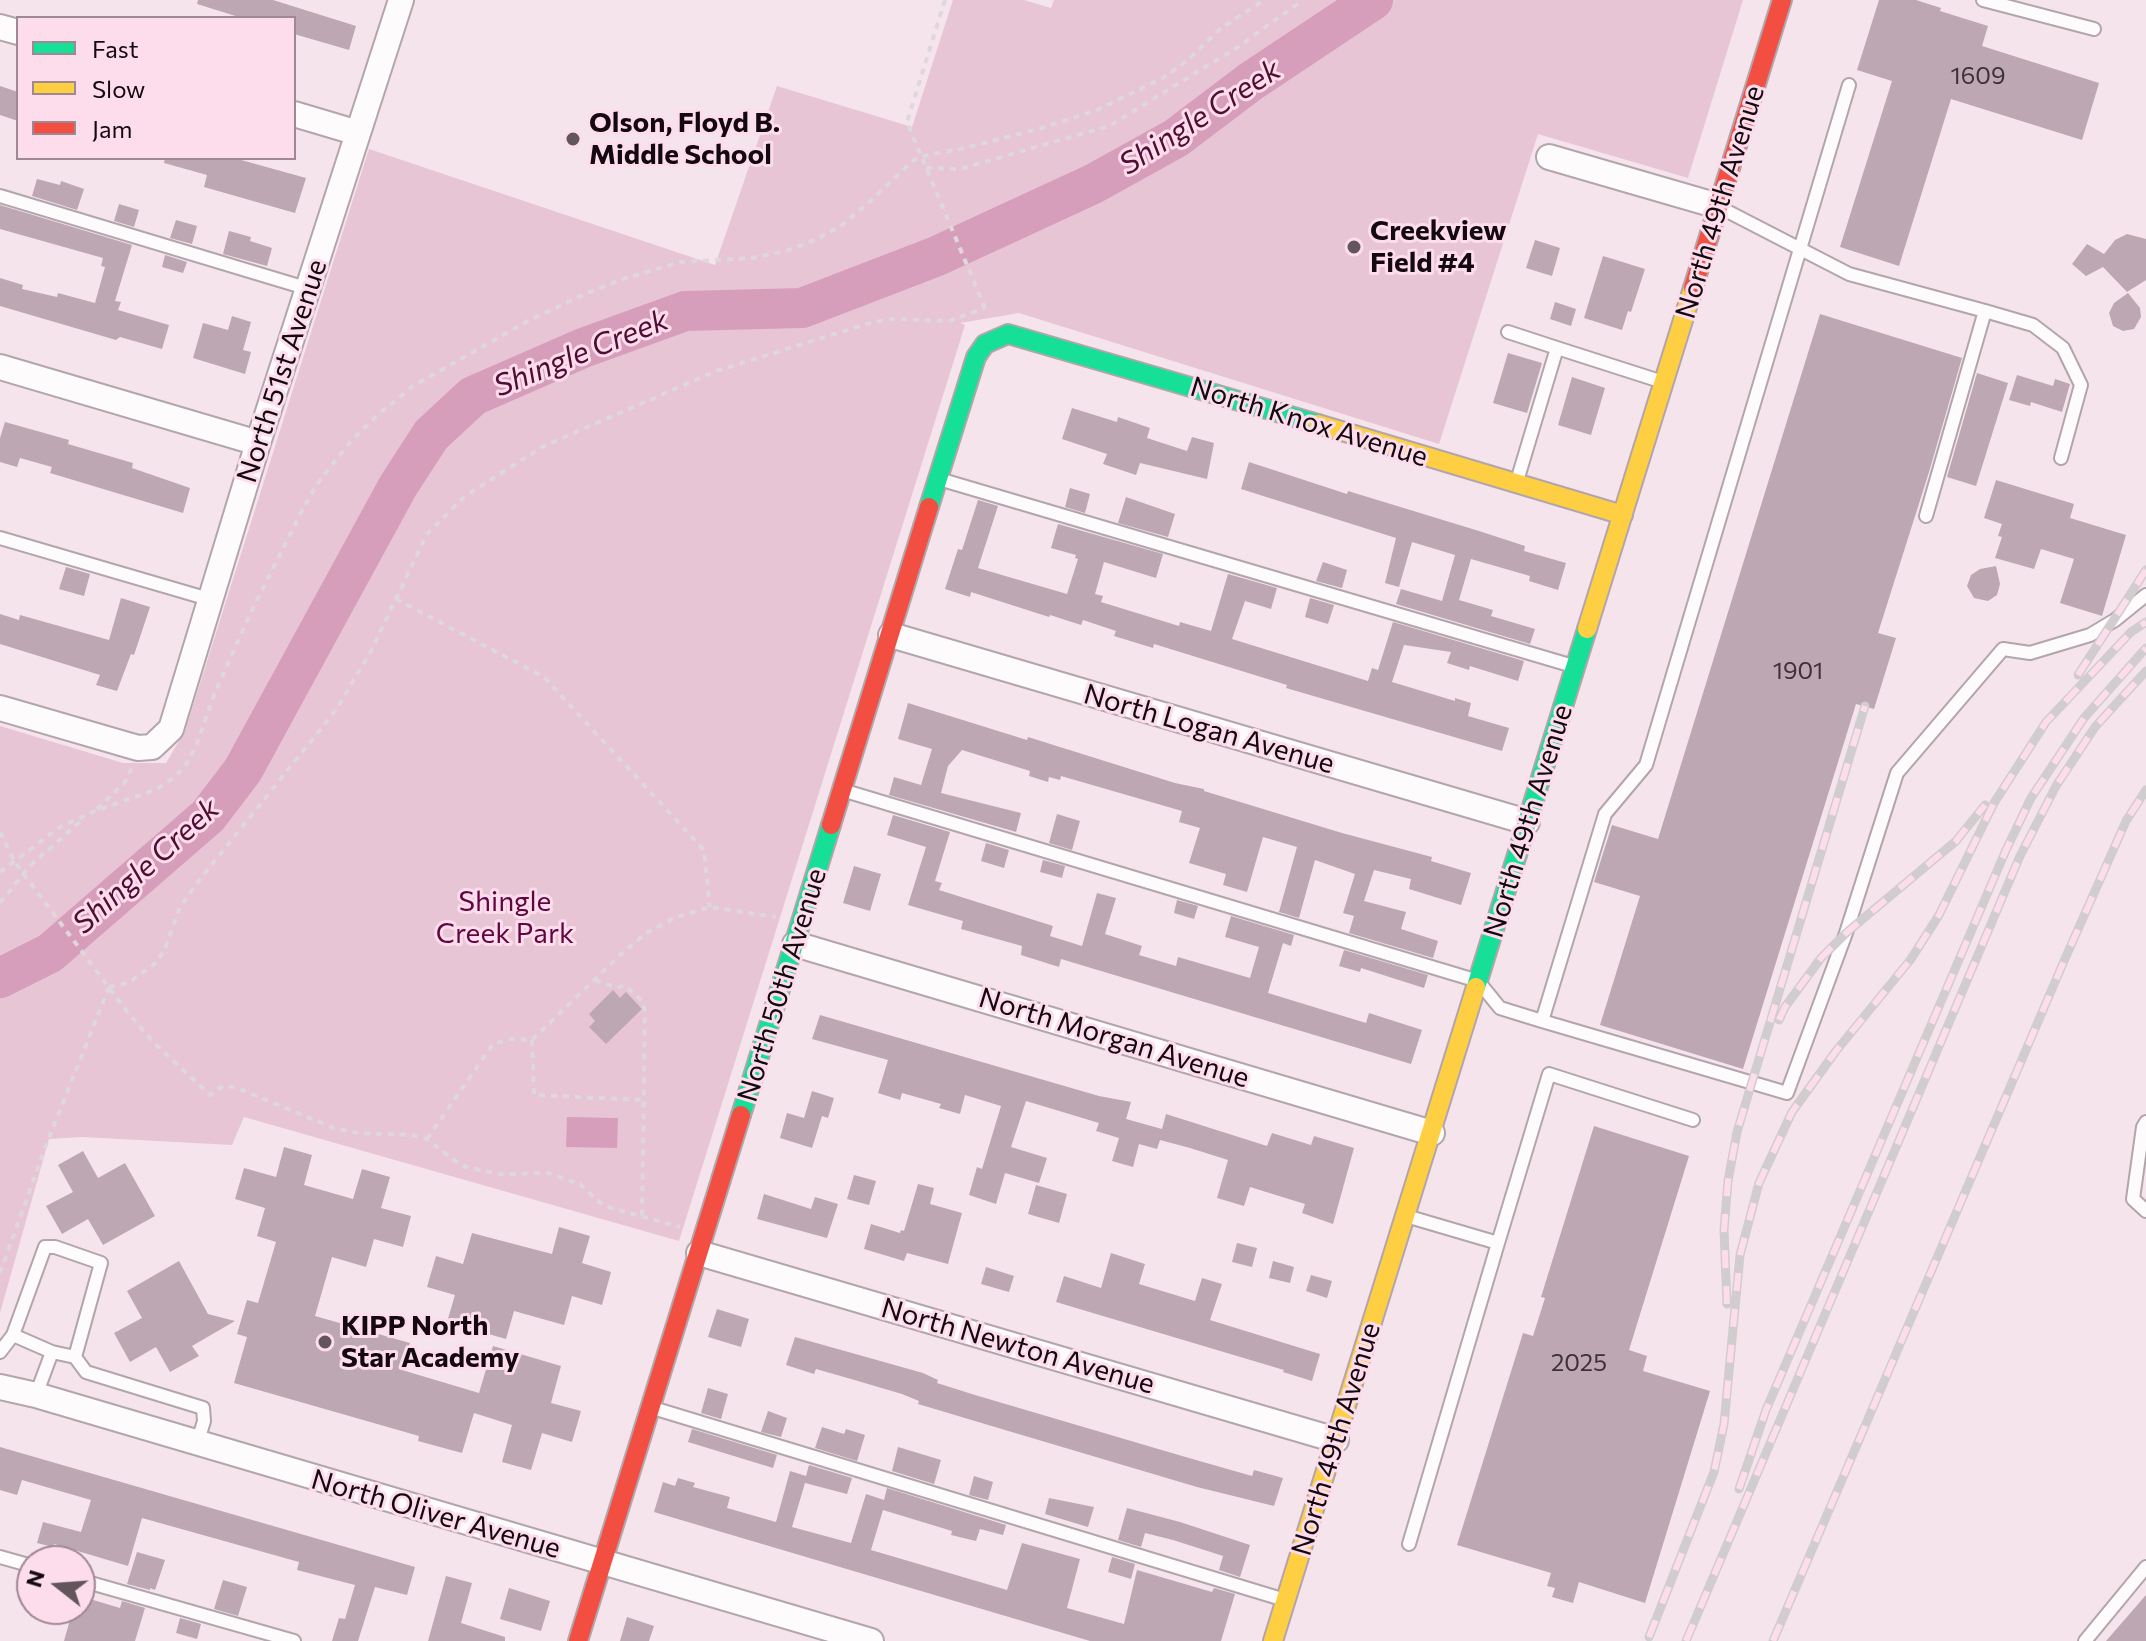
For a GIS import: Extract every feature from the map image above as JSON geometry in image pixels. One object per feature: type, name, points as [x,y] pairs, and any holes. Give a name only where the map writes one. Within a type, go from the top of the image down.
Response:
[{"type":"street","name":"North 51st Avenue","points":[[0,708],[138,748],[152,747],[171,729],[258,443],[401,0]]},
{"type":"street","name":"North 49th Avenue","points":[[1273,1641],[1782,0]]},
{"type":"street","points":[[296,115],[358,133]]},
{"type":"street","points":[[1549,157],[1718,206]]},
{"type":"street","name":"North Knox Avenue","points":[[996,337],[1018,335],[1623,515]]},
{"type":"street","name":"North 50th Avenue","points":[[578,1641],[976,357],[985,344],[996,337]]},
{"type":"street","points":[[0,367],[258,443]]},
{"type":"street","name":"North Logan Avenue","points":[[891,635],[1527,822]]},
{"type":"street","name":"North Morgan Avenue","points":[[798,934],[1432,1133]]},
{"type":"street","name":"North Newton Avenue","points":[[702,1244],[1336,1440]]},
{"type":"street","name":"North Oliver Avenue","points":[[0,1387],[871,1641]]},
{"type":"lane","points":[[1983,0],[2094,29]]},
{"type":"lane","points":[[1542,1021],[1605,814],[1646,765],[1849,85]]},
{"type":"lane","points":[[0,196],[309,289]]},
{"type":"lane","points":[[1718,206],[1849,274],[2033,325],[2063,348],[2081,385],[2061,458]]},
{"type":"lane","points":[[1926,516],[1985,311]]},
{"type":"lane","points":[[1508,332],[1663,382]]},
{"type":"lane","points":[[1516,484],[1557,348]]},
{"type":"lane","points":[[939,479],[1576,667]]},
{"type":"lane","points":[[0,538],[212,600]]},
{"type":"lane","points":[[842,790],[1478,981],[1500,1008],[1787,1093],[1846,933],[1897,773],[2003,649],[2030,653],[2090,635],[2146,595]]},
{"type":"lane","points":[[1409,1544],[1549,1074],[1693,1120]]},
{"type":"lane","points":[[2146,1122],[2133,1199],[2146,1211]]},
{"type":"lane","points":[[1406,1216],[1498,1243]]},
{"type":"lane","points":[[0,1352],[13,1335],[45,1247],[101,1263],[75,1357]]},
{"type":"lane","points":[[13,1335],[52,1352],[75,1357],[86,1372],[203,1408],[204,1421],[197,1444]]},
{"type":"lane","points":[[36,1395],[52,1352]]},
{"type":"lane","points":[[651,1408],[1285,1600]]},
{"type":"lane","points":[[2085,1641],[2146,1567]]},
{"type":"lane","points":[[96,1585],[294,1641]]},
{"type":"path","points":[[945,0],[907,122],[989,318]]},
{"type":"path","points":[[95,811],[155,790],[175,777],[186,765],[200,738],[214,695],[292,527],[320,480],[339,455],[393,401],[432,373],[526,322],[599,288],[680,262],[752,258],[786,251],[815,240],[842,225],[903,169],[922,158],[994,141],[1097,110],[1163,78],[1188,60],[1220,29],[1264,0]]},
{"type":"path","points":[[926,168],[960,169],[1109,126],[1238,47],[1303,0]]},
{"type":"path","points":[[109,987],[128,983],[156,963],[164,951],[180,907],[336,710],[371,651],[427,534],[465,496],[544,446],[716,371],[833,333],[892,319],[949,321],[984,305]]},
{"type":"path","points":[[396,599],[544,677],[704,850],[710,907]]},
{"type":"path","points":[[0,903],[23,873],[95,811],[130,773]]},
{"type":"path","points":[[0,872],[60,827],[85,818]]},
{"type":"path","points":[[0,832],[14,861],[42,902],[109,987],[153,1042],[210,1095],[223,1086],[235,1087],[334,1128],[427,1139],[466,1167],[500,1174],[548,1173],[580,1184],[600,1203],[642,1216],[702,1244]]},
{"type":"path","points":[[427,1139],[493,1044],[511,1039],[532,1040],[645,934],[674,918],[710,907],[763,914],[798,934]]},
{"type":"path","points":[[595,979],[617,988],[624,985],[642,1001],[645,1012],[642,1216]]},
{"type":"path","points":[[0,1273],[45,1148],[109,987]]},
{"type":"path","points":[[532,1040],[534,1095],[644,1100]]},
{"type":"green space","name":"Shingle Creek Park","points":[[953,0],[1024,0],[1051,8],[1054,0],[1743,0],[1688,178],[1538,134],[1439,444],[1019,313],[960,323],[965,325],[679,1241],[244,1117],[232,1145],[82,1137],[49,1139],[0,1313],[0,726],[123,763],[166,763],[185,731],[369,149],[715,265],[777,86],[912,127]]},
{"type":"shaded area","points":[[567,1117],[618,1118],[617,1148],[566,1147]]},
{"type":"building","points":[[198,0],[273,0],[356,26],[349,50],[296,35],[296,16],[236,16],[197,4]]},
{"type":"building","points":[[1879,0],[1916,0],[1941,8],[1940,11],[1988,26],[1982,46],[2099,83],[2082,140],[1951,99],[1899,266],[1840,247],[1892,81],[1857,70]]},
{"type":"building","points":[[0,86],[16,91],[16,120],[0,115]]},
{"type":"building","points":[[165,160],[241,160],[306,178],[295,213],[204,187],[207,175],[164,163]]},
{"type":"building","points":[[37,179],[60,185],[61,181],[84,189],[77,210],[32,196]]},
{"type":"building","points":[[119,204],[139,210],[134,227],[114,221]]},
{"type":"building","points":[[0,205],[132,245],[115,301],[121,302],[118,310],[169,325],[162,349],[120,337],[116,340],[0,306],[0,278],[23,285],[22,289],[57,297],[58,293],[95,303],[105,267],[101,266],[103,258],[0,229]]},
{"type":"building","points":[[176,220],[197,226],[192,244],[170,238]]},
{"type":"building","points":[[229,231],[251,237],[250,241],[272,248],[267,266],[223,254]]},
{"type":"building","points":[[2127,234],[2146,239],[2146,280],[2127,292],[2103,267],[2086,276],[2072,264],[2087,244],[2104,254],[2115,240]]},
{"type":"building","points":[[1535,240],[1560,248],[1552,276],[1526,268]]},
{"type":"building","points":[[165,255],[187,262],[183,273],[162,267]]},
{"type":"building","points":[[1603,256],[1645,269],[1622,330],[1584,318]]},
{"type":"building","points":[[2128,293],[2140,308],[2141,317],[2134,329],[2123,331],[2113,326],[2109,313],[2114,303]]},
{"type":"building","points":[[1555,302],[1576,309],[1571,326],[1550,319]]},
{"type":"building","points":[[1820,314],[1962,358],[1878,633],[1896,638],[1874,709],[1856,704],[1743,1069],[1600,1025],[1640,896],[1594,882],[1612,825],[1658,839]]},
{"type":"building","points":[[232,316],[251,322],[243,350],[251,352],[245,374],[193,358],[203,323],[228,330]]},
{"type":"building","points":[[1508,353],[1542,363],[1527,413],[1493,403]]},
{"type":"building","points":[[1977,373],[2008,383],[1976,486],[1947,477]]},
{"type":"building","points":[[2017,375],[2053,386],[2055,379],[2070,384],[2062,412],[2031,402],[2030,406],[2009,400]]},
{"type":"building","points":[[1572,377],[1605,388],[1591,435],[1558,425]]},
{"type":"building","points":[[1072,408],[1117,422],[1118,417],[1150,428],[1147,438],[1187,451],[1192,437],[1214,443],[1207,479],[1140,463],[1136,475],[1103,464],[1107,454],[1062,439]]},
{"type":"building","points":[[5,422],[69,440],[68,444],[133,463],[132,468],[190,488],[183,513],[50,473],[52,467],[20,458],[17,467],[0,462],[0,438]]},
{"type":"building","points":[[1249,462],[1347,494],[1348,491],[1479,531],[1525,546],[1524,551],[1566,563],[1558,590],[1529,581],[1530,576],[1471,559],[1459,600],[1493,610],[1491,616],[1535,629],[1530,644],[1396,604],[1401,589],[1442,601],[1455,555],[1412,542],[1399,587],[1385,583],[1396,538],[1241,489]]},
{"type":"building","points":[[1996,480],[2074,504],[2070,518],[2126,535],[2102,616],[2060,603],[2074,559],[2041,549],[2034,569],[1995,558],[2002,537],[1998,536],[2002,524],[1984,518]]},
{"type":"building","points":[[1070,488],[1090,494],[1085,513],[1065,507]]},
{"type":"building","points":[[1126,497],[1175,514],[1168,537],[1118,523]]},
{"type":"building","points":[[978,500],[998,506],[978,568],[1067,594],[1078,559],[1076,555],[1051,548],[1058,524],[1163,554],[1156,578],[1104,562],[1095,594],[1103,596],[1101,602],[1179,626],[1180,622],[1211,631],[1228,574],[1277,588],[1271,609],[1245,601],[1232,639],[1368,681],[1372,668],[1378,670],[1393,622],[1524,661],[1518,681],[1470,666],[1469,670],[1447,663],[1451,652],[1404,645],[1392,682],[1471,703],[1468,716],[1509,728],[1502,751],[1286,688],[1287,685],[1154,644],[1153,648],[1114,636],[1116,631],[1083,620],[1081,625],[971,592],[970,597],[945,589]]},
{"type":"building","points":[[1323,562],[1347,570],[1342,588],[1316,581]]},
{"type":"building","points":[[1996,566],[2000,584],[1997,595],[1988,601],[1974,598],[1967,586],[1971,575],[1980,569]]},
{"type":"building","points":[[66,567],[90,574],[84,596],[59,589]]},
{"type":"building","points":[[121,598],[150,607],[134,655],[131,654],[117,691],[96,685],[100,675],[0,644],[0,614],[19,620],[20,615],[109,640]]},
{"type":"building","points":[[1310,598],[1334,605],[1328,624],[1305,617]]},
{"type":"building","points":[[908,703],[1432,857],[1431,861],[1471,873],[1461,905],[1409,889],[1411,879],[1374,870],[1364,901],[1406,912],[1401,929],[1438,941],[1433,958],[1349,933],[1354,916],[1343,913],[1355,874],[1315,860],[1299,918],[1279,912],[1297,847],[1263,837],[1247,892],[1223,885],[1226,874],[1189,863],[1200,828],[1179,822],[1182,811],[1061,776],[1060,780],[1049,777],[1048,782],[1029,776],[1030,771],[962,750],[948,766],[941,793],[1021,813],[1016,832],[889,795],[894,777],[921,785],[932,749],[898,739]]},
{"type":"building","points":[[1057,814],[1080,821],[1072,850],[1049,843]]},
{"type":"building","points":[[893,815],[950,832],[935,881],[942,883],[939,890],[1053,926],[1050,936],[1082,946],[1097,893],[1116,898],[1105,934],[1142,946],[1139,955],[1176,966],[1178,957],[1250,978],[1259,947],[1225,937],[1231,916],[1294,935],[1291,946],[1283,943],[1268,993],[1366,1023],[1369,1013],[1422,1030],[1411,1064],[1061,959],[1059,967],[1021,955],[1022,946],[961,929],[963,921],[908,905],[926,847],[887,835]]},
{"type":"building","points":[[986,843],[1009,850],[1004,868],[981,861]]},
{"type":"building","points":[[1043,860],[1065,866],[1062,878],[1040,872]]},
{"type":"building","points":[[854,866],[881,874],[870,911],[843,903]]},
{"type":"building","points":[[1177,900],[1198,906],[1194,919],[1174,913]]},
{"type":"building","points":[[1344,950],[1428,975],[1424,988],[1361,968],[1360,972],[1339,966]]},
{"type":"building","points":[[613,990],[620,998],[626,992],[642,1009],[606,1044],[589,1027],[595,1021],[589,1014]]},
{"type":"building","points":[[820,1015],[1099,1096],[1131,1102],[1126,1119],[1162,1129],[1166,1114],[1267,1146],[1272,1133],[1311,1145],[1314,1136],[1354,1148],[1333,1224],[1302,1213],[1305,1204],[1250,1187],[1244,1206],[1217,1198],[1228,1160],[1190,1148],[1160,1140],[1157,1149],[1139,1144],[1133,1167],[1112,1161],[1119,1138],[1096,1131],[1099,1123],[1026,1101],[1011,1147],[1047,1158],[1039,1183],[1005,1173],[996,1204],[969,1195],[977,1167],[982,1169],[1001,1106],[965,1095],[960,1114],[939,1108],[941,1104],[902,1093],[900,1100],[878,1093],[888,1060],[812,1039]]},
{"type":"building","points":[[812,1091],[834,1098],[828,1118],[822,1116],[812,1148],[780,1138],[787,1113],[804,1118]]},
{"type":"building","points":[[1594,1126],[1689,1156],[1629,1350],[1647,1356],[1643,1371],[1710,1391],[1645,1603],[1579,1582],[1573,1603],[1552,1597],[1555,1588],[1547,1586],[1551,1573],[1457,1545],[1523,1333],[1533,1336],[1545,1298],[1541,1297]]},
{"type":"building","points":[[284,1147],[312,1155],[304,1185],[353,1199],[362,1169],[390,1177],[381,1208],[411,1216],[403,1247],[374,1239],[366,1267],[332,1257],[315,1316],[410,1343],[402,1370],[479,1393],[493,1346],[561,1366],[551,1403],[581,1411],[572,1442],[542,1433],[531,1470],[502,1462],[512,1425],[474,1413],[462,1453],[418,1441],[419,1436],[234,1383],[247,1337],[237,1334],[247,1300],[258,1303],[276,1242],[257,1236],[265,1208],[235,1199],[244,1168],[276,1177]]},
{"type":"building","points":[[83,1151],[98,1178],[125,1163],[155,1216],[103,1245],[88,1219],[62,1234],[46,1206],[73,1192],[58,1165]]},
{"type":"building","points":[[854,1175],[876,1181],[869,1205],[847,1199]]},
{"type":"building","points":[[918,1184],[934,1188],[930,1204],[962,1213],[948,1264],[907,1253],[904,1261],[864,1249],[871,1224],[900,1233],[904,1231]]},
{"type":"building","points":[[1036,1185],[1067,1194],[1059,1223],[1028,1214]]},
{"type":"building","points":[[764,1194],[811,1209],[815,1197],[838,1204],[827,1238],[757,1219]]},
{"type":"building","points":[[559,1227],[590,1236],[582,1263],[611,1272],[602,1305],[572,1296],[564,1325],[514,1311],[506,1339],[447,1322],[455,1295],[427,1287],[436,1256],[463,1264],[472,1233],[552,1254]]},
{"type":"building","points":[[1237,1243],[1257,1248],[1252,1267],[1232,1262]]},
{"type":"building","points":[[1111,1253],[1145,1264],[1139,1284],[1195,1301],[1202,1278],[1222,1284],[1210,1320],[1320,1354],[1312,1381],[1056,1302],[1064,1276],[1101,1288]]},
{"type":"building","points":[[179,1261],[208,1314],[235,1321],[192,1346],[199,1356],[170,1372],[156,1347],[130,1362],[114,1333],[142,1318],[127,1291]]},
{"type":"building","points":[[1273,1261],[1294,1267],[1290,1283],[1269,1278]]},
{"type":"building","points":[[986,1267],[1014,1276],[1009,1292],[981,1284]]},
{"type":"building","points":[[1311,1275],[1332,1281],[1327,1298],[1306,1291]]},
{"type":"building","points":[[717,1309],[749,1319],[741,1347],[708,1337]]},
{"type":"building","points":[[795,1337],[923,1373],[938,1380],[937,1383],[1182,1456],[1252,1476],[1254,1470],[1283,1478],[1274,1506],[1197,1487],[918,1404],[919,1401],[902,1394],[816,1369],[814,1374],[786,1365]]},
{"type":"building","points":[[708,1388],[728,1394],[721,1419],[701,1413]]},
{"type":"building","points":[[768,1411],[787,1418],[781,1437],[761,1432]]},
{"type":"building","points":[[822,1427],[844,1434],[846,1429],[865,1435],[857,1461],[815,1448]]},
{"type":"building","points":[[692,1429],[777,1455],[773,1468],[688,1442]]},
{"type":"building","points":[[0,1447],[415,1567],[407,1595],[375,1587],[358,1641],[332,1641],[339,1618],[345,1619],[355,1585],[297,1570],[299,1562],[142,1518],[128,1566],[96,1556],[96,1545],[37,1543],[43,1522],[81,1532],[91,1500],[22,1480],[17,1495],[0,1490]]},
{"type":"building","points":[[898,1447],[941,1460],[934,1484],[892,1471]]},
{"type":"building","points":[[809,1465],[852,1478],[847,1494],[805,1483],[792,1527],[851,1543],[866,1494],[884,1500],[887,1488],[1006,1525],[1003,1535],[980,1529],[976,1541],[883,1510],[871,1550],[1007,1590],[1022,1543],[1080,1559],[1067,1608],[1124,1624],[1137,1570],[1212,1592],[1214,1588],[1235,1594],[1221,1641],[1090,1641],[654,1512],[663,1482],[675,1486],[678,1478],[695,1483],[693,1487],[730,1497],[727,1508],[776,1522],[790,1471],[806,1476]]},
{"type":"building","points":[[974,1476],[993,1482],[988,1500],[969,1495]]},
{"type":"building","points":[[1049,1498],[1094,1507],[1088,1527],[1045,1514]]},
{"type":"building","points":[[1127,1508],[1250,1545],[1240,1577],[1219,1570],[1223,1556],[1173,1540],[1145,1533],[1141,1547],[1118,1540]]},
{"type":"building","points":[[137,1552],[165,1560],[155,1590],[127,1584]]},
{"type":"building","points":[[1112,1557],[1135,1564],[1131,1579],[1108,1572]]},
{"type":"building","points":[[446,1576],[472,1583],[461,1623],[505,1637],[505,1641],[428,1641]]},
{"type":"building","points":[[223,1580],[247,1587],[238,1616],[214,1609]]},
{"type":"building","points":[[509,1588],[550,1601],[541,1631],[500,1619]]},
{"type":"building","points":[[2146,1595],[2146,1641],[2106,1641]]},
{"type":"building","points":[[96,1601],[120,1608],[122,1601],[145,1608],[135,1641],[64,1641],[68,1625],[96,1625]]},
{"type":"building","points":[[627,1617],[654,1626],[649,1641],[620,1641]]},
{"type":"building","points":[[180,1618],[201,1624],[197,1639],[176,1633]]},
{"type":"waterway","name":"Shingle Creek","points":[[0,978],[50,953],[208,816],[243,770],[398,486],[431,435],[473,396],[583,348],[685,311],[802,308],[937,256],[1093,184],[1176,138],[1250,82],[1373,0]]},
{"type":"railway","points":[[2078,675],[2146,570]]},
{"type":"railway","points":[[1649,1637],[1714,1472],[1724,1424],[1740,1255],[1759,1183],[1792,1112],[1836,1051],[1911,959],[1939,915],[1994,803],[2046,722],[2131,632],[2146,622]]},
{"type":"railway","points":[[1739,1489],[1766,1410],[2031,798],[2084,718],[2146,648]]},
{"type":"railway","points":[[1686,1641],[2020,856],[2056,786],[2095,727],[2146,671]]},
{"type":"railway","points":[[1727,1304],[1724,1230],[1728,1181],[1737,1132],[1865,706]]},
{"type":"railway","points":[[1773,1641],[2064,961],[2126,821],[2146,790]]},
{"type":"railway","points":[[1779,1020],[1821,958],[1846,933],[1956,841],[1985,805]]},
{"type":"traffic: fast","points":[[929,507],[976,357],[985,344],[1008,334],[1318,424]]},
{"type":"traffic: fast","points":[[1476,987],[1587,629]]},
{"type":"traffic: fast","points":[[741,1115],[831,825]]},
{"type":"traffic: slow","points":[[1587,629],[1693,288]]},
{"type":"traffic: slow","points":[[1318,424],[1623,515]]},
{"type":"traffic: slow","points":[[1273,1641],[1476,987]]},
{"type":"traffic: jam","points":[[1693,288],[1782,0]]},
{"type":"traffic: jam","points":[[831,825],[929,507]]},
{"type":"traffic: jam","points":[[578,1641],[741,1115]]},
{"type":"place","name":"Olson, Floyd B. Middle School","points":[[573,139]]},
{"type":"place","name":"Creekview Field #4","points":[[1354,247]]},
{"type":"place","name":"KIPP North Star Academy","points":[[325,1342]]}]
